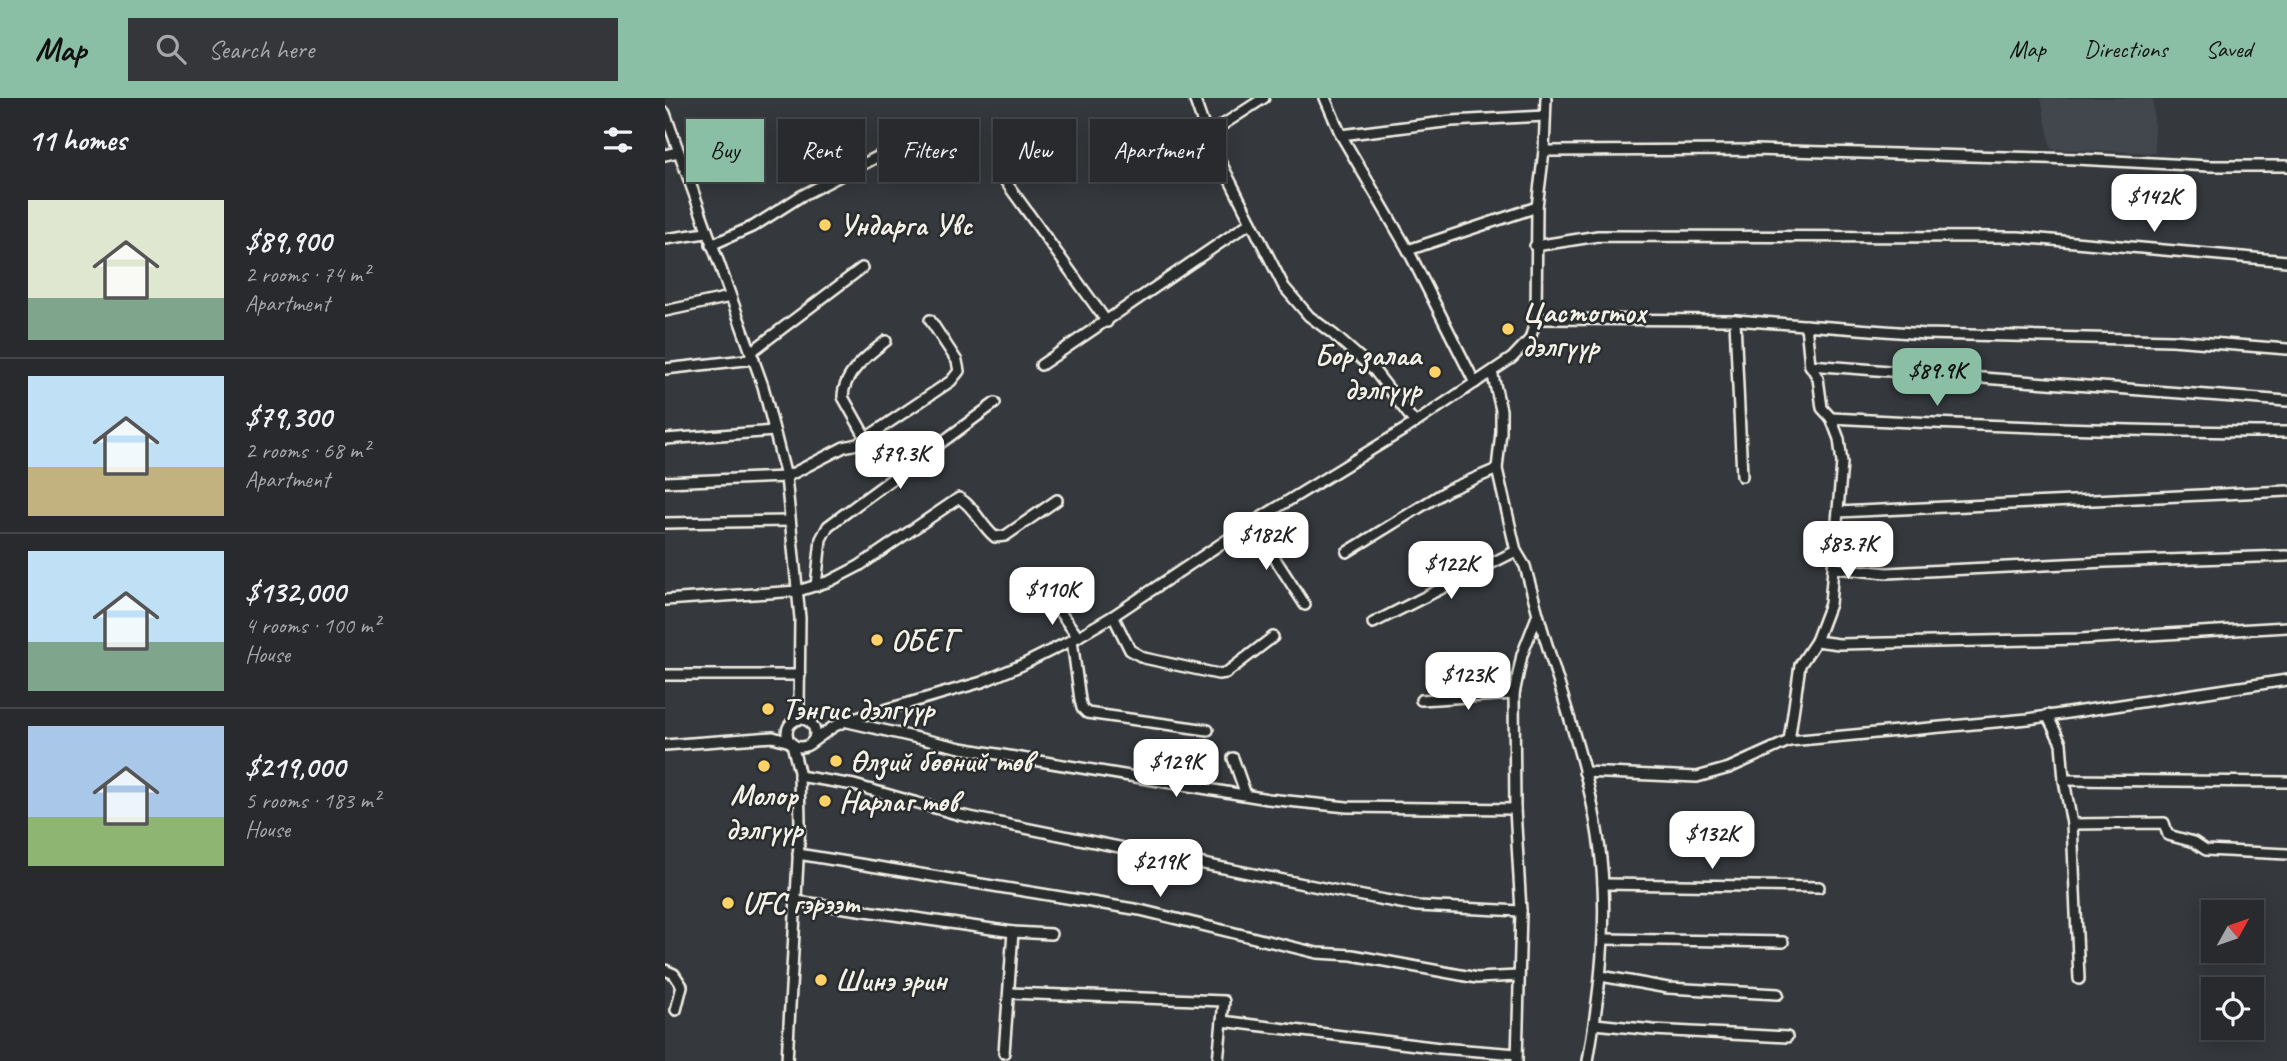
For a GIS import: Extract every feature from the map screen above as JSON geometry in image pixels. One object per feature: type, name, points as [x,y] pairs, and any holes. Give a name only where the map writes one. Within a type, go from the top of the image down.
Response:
[{"type":"street","points":[[1194,98],[1201,119]]},
{"type":"street","points":[[1226,123],[1264,98]]},
{"type":"street","points":[[1325,98],[1341,135],[1408,250],[1475,383]]},
{"type":"street","points":[[665,745],[773,737],[800,747],[846,721],[982,682],[1022,665],[1113,616],[1252,523],[1415,423],[1492,372],[1523,348],[1530,339],[1536,319],[1535,246],[1546,98]]},
{"type":"street","points":[[665,113],[706,233],[753,355],[786,477],[798,591],[800,675],[799,706],[787,734],[799,774],[796,901],[786,1059]]},
{"type":"street","points":[[1341,135],[1452,121],[1545,116]]},
{"type":"street","points":[[1543,151],[1756,150],[2076,159],[2209,166],[2287,166]]},
{"type":"street","points":[[665,155],[678,152]]},
{"type":"street","points":[[711,245],[754,226],[801,196],[879,155]]},
{"type":"street","points":[[1226,173],[1284,287],[1309,316],[1374,370],[1415,423]]},
{"type":"street","points":[[1006,182],[1107,322]]},
{"type":"street","points":[[1408,250],[1537,207]]},
{"type":"street","points":[[1041,365],[1251,222]]},
{"type":"street","points":[[665,239],[706,233]]},
{"type":"street","points":[[1535,246],[1598,236],[2018,237],[2287,261]]},
{"type":"street","points":[[665,369],[753,355],[862,268]]},
{"type":"street","points":[[665,311],[730,297]]},
{"type":"street","points":[[1536,319],[1735,320],[1925,334],[2172,340],[2287,348]]},
{"type":"street","points":[[665,482],[786,477],[843,447],[857,444],[951,380],[959,371],[957,361],[930,320]]},
{"type":"street","points":[[1735,320],[1742,476]]},
{"type":"street","points":[[1789,741],[1800,665],[1816,641],[1830,604],[1842,463],[1839,439],[1831,418],[1822,408],[1818,378],[1810,365],[1806,325]]},
{"type":"street","points":[[866,438],[843,397],[843,391],[861,362],[886,341]]},
{"type":"street","points":[[1810,365],[2287,401]]},
{"type":"street","points":[[1492,372],[1501,410],[1497,469],[1516,551],[1525,566],[1584,772],[1597,834],[1603,884],[1604,939],[1595,1024],[1588,1061]]},
{"type":"street","points":[[816,586],[821,538],[828,526],[995,403]]},
{"type":"street","points":[[1831,418],[2055,429],[2287,432]]},
{"type":"street","points":[[665,439],[774,431]]},
{"type":"street","points":[[1347,552],[1448,490],[1497,469]]},
{"type":"street","points":[[1838,512],[2287,491]]},
{"type":"street","points":[[665,600],[798,591],[816,586],[859,566],[959,498],[967,503],[987,531],[995,537],[1005,536],[1058,500]]},
{"type":"street","points":[[665,523],[790,521]]},
{"type":"street","points":[[1252,523],[1305,605]]},
{"type":"street","points":[[1373,624],[1516,551]]},
{"type":"street","points":[[1834,568],[1887,573],[2287,556]]},
{"type":"street","points":[[1051,600],[1075,638],[1080,699],[1087,713],[1208,730]]},
{"type":"street","points":[[1222,1021],[1517,1057],[1521,911],[1515,809],[1514,694],[1522,655],[1538,614]]},
{"type":"street","points":[[1113,616],[1130,650],[1144,658],[1217,674],[1226,673],[1273,637]]},
{"type":"street","points":[[1816,641],[1839,644],[2080,639],[2287,627]]},
{"type":"street","points":[[665,675],[800,675]]},
{"type":"street","points":[[1584,772],[1697,777],[1729,768],[1789,741],[2028,719],[2287,680]]},
{"type":"street","points":[[1421,700],[1514,694]]},
{"type":"street","points":[[799,706],[815,734],[799,774]]},
{"type":"street","points":[[2047,715],[2061,743],[2072,824],[2079,979]]},
{"type":"street","points":[[773,737],[801,720],[833,727]]},
{"type":"street","points":[[846,721],[961,748],[1246,795],[1347,807],[1515,809]]},
{"type":"street","points":[[1233,758],[1246,795]]},
{"type":"street","points":[[799,774],[853,785],[960,815],[1417,906],[1521,911]]},
{"type":"street","points":[[2064,780],[2287,782]]},
{"type":"street","points":[[2072,824],[2164,823],[2168,835],[2194,842],[2206,850],[2287,854]]},
{"type":"street","points":[[798,854],[1140,909],[1317,953],[1352,955],[1477,978],[1518,976]]},
{"type":"street","points":[[1603,884],[1819,887]]},
{"type":"street","points":[[796,901],[1013,932],[1051,934]]},
{"type":"street","points":[[1003,1053],[1013,932]]},
{"type":"street","points":[[1604,939],[1783,942]]},
{"type":"street","points":[[665,970],[674,974],[682,986],[676,1010]]},
{"type":"street","points":[[1601,976],[1668,988],[1778,994]]},
{"type":"street","points":[[1009,993],[1224,1001],[1218,1061]]},
{"type":"street","points":[[1595,1024],[1787,1037]]},
{"type":"shaded area","points":[[2041,98],[2153,98],[2155,153],[2051,149]]},
{"type":"place","name":"Ундарга Увс","points":[[825,225]]},
{"type":"place","name":"Цастогтох дэлгүүр","points":[[1508,329]]},
{"type":"place","name":"Бор залаа дэлгүүр","points":[[1435,372]]},
{"type":"place","name":"ОБЕГ","points":[[877,640]]},
{"type":"place","name":"Тэнгис дэлгүүр","points":[[768,709]]},
{"type":"place","name":"Өлзий бөөний төв","points":[[836,761]]},
{"type":"place","name":"Молор дэлгүүр","points":[[764,766]]},
{"type":"place","name":"Нарлаг төв","points":[[825,801]]},
{"type":"place","name":"UFC гэрээт","points":[[728,903]]},
{"type":"place","name":"Шинэ эрин","points":[[821,980]]}]
